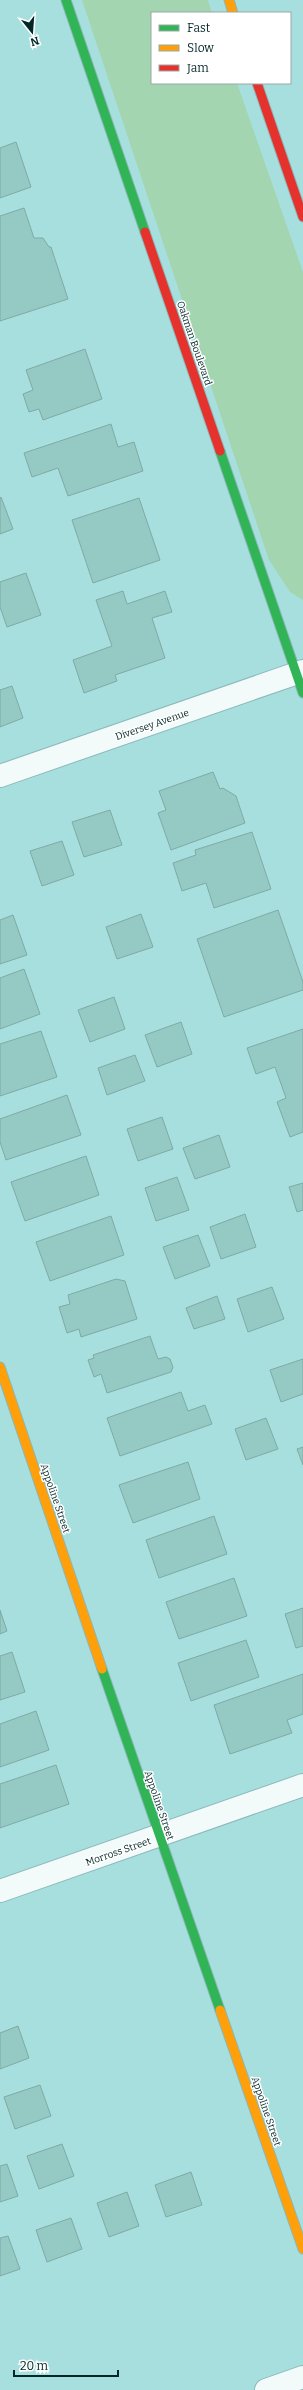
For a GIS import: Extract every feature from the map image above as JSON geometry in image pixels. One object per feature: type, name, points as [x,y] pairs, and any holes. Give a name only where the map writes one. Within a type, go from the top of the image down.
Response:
[{"type":"street","name":"Oakman Boulevard","points":[[66,0],[300,672],[303,693]]},
{"type":"street","points":[[229,0],[233,12]]},
{"type":"street","points":[[257,84],[303,217]]},
{"type":"street","name":"Diversey Avenue","points":[[0,776],[300,672]]},
{"type":"street","name":"Appoline Street","points":[[0,1367],[159,1836],[303,2249]]},
{"type":"street","name":"Morross Street","points":[[0,1891],[303,1785]]},
{"type":"street","points":[[266,2390],[303,2377]]},
{"type":"green space","points":[[82,0],[208,0],[212,12],[151,12],[151,84],[237,84],[303,272],[303,600],[290,592],[269,560]]},
{"type":"building","points":[[16,142],[31,187],[0,198],[0,148]]},
{"type":"building","points":[[24,208],[34,238],[43,238],[49,247],[51,247],[68,299],[0,321],[0,216]]},
{"type":"building","points":[[85,349],[102,399],[43,420],[39,409],[29,412],[23,394],[33,390],[26,370]]},
{"type":"building","points":[[111,424],[118,447],[134,442],[143,471],[68,496],[58,468],[32,477],[24,453]]},
{"type":"building","points":[[1,497],[13,529],[0,534],[0,498]]},
{"type":"building","points":[[139,498],[160,560],[93,583],[72,520]]},
{"type":"building","points":[[26,573],[41,615],[7,627],[0,607],[0,582]]},
{"type":"building","points":[[123,591],[127,604],[165,591],[172,612],[152,618],[165,658],[115,675],[117,681],[84,693],[73,660],[112,646],[96,600]]},
{"type":"building","points":[[12,686],[23,718],[0,727],[0,690]]},
{"type":"building","points":[[213,772],[220,789],[223,788],[236,796],[245,823],[171,850],[158,813],[166,810],[159,791]]},
{"type":"building","points":[[110,810],[122,845],[84,857],[72,822]]},
{"type":"building","points":[[252,832],[271,889],[214,908],[206,883],[182,891],[173,863],[196,855],[195,850]]},
{"type":"building","points":[[62,841],[74,875],[42,886],[30,851]]},
{"type":"building","points":[[278,910],[303,982],[303,990],[224,1017],[197,939]]},
{"type":"building","points":[[141,914],[153,947],[117,959],[106,927]]},
{"type":"building","points":[[13,915],[27,955],[0,964],[0,920]]},
{"type":"building","points":[[24,969],[40,1014],[0,1029],[0,978]]},
{"type":"building","points":[[114,997],[125,1029],[90,1042],[78,1010]]},
{"type":"building","points":[[181,1022],[192,1054],[157,1067],[145,1035]]},
{"type":"building","points":[[303,1029],[303,1132],[290,1137],[277,1102],[286,1098],[275,1067],[256,1074],[247,1048]]},
{"type":"building","points":[[41,1031],[57,1077],[0,1096],[0,1044]]},
{"type":"building","points":[[135,1055],[145,1081],[107,1095],[98,1068]]},
{"type":"building","points":[[67,1095],[81,1135],[6,1160],[0,1142],[0,1119]]},
{"type":"building","points":[[162,1117],[173,1149],[138,1161],[127,1129]]},
{"type":"building","points":[[219,1135],[230,1167],[195,1179],[183,1148]]},
{"type":"building","points":[[86,1156],[99,1195],[25,1221],[11,1182]]},
{"type":"building","points":[[177,1177],[189,1210],[156,1221],[145,1188]]},
{"type":"building","points":[[303,1183],[303,1210],[297,1212],[289,1187]]},
{"type":"building","points":[[245,1214],[256,1247],[221,1259],[210,1227]]},
{"type":"building","points":[[111,1216],[124,1255],[50,1281],[36,1242]]},
{"type":"building","points":[[198,1235],[210,1266],[175,1279],[163,1247]]},
{"type":"building","points":[[116,1279],[125,1281],[137,1319],[81,1337],[79,1329],[67,1333],[59,1307],[70,1304],[68,1295]]},
{"type":"building","points":[[272,1287],[284,1319],[248,1332],[237,1299]]},
{"type":"building","points":[[217,1296],[225,1319],[194,1329],[186,1308]]},
{"type":"building","points":[[150,1336],[158,1359],[166,1357],[170,1359],[173,1367],[171,1372],[107,1393],[101,1374],[94,1377],[88,1360],[94,1358],[93,1355]]},
{"type":"building","points":[[303,1359],[303,1394],[281,1402],[270,1370]]},
{"type":"building","points":[[181,1392],[188,1411],[205,1405],[212,1424],[120,1456],[107,1418]]},
{"type":"building","points":[[266,1418],[278,1449],[246,1460],[235,1429]]},
{"type":"building","points":[[303,1447],[303,1465],[297,1449]]},
{"type":"building","points":[[188,1462],[200,1499],[133,1523],[119,1485]]},
{"type":"building","points":[[214,1516],[227,1554],[159,1578],[146,1540]]},
{"type":"building","points":[[234,1578],[247,1616],[179,1639],[166,1602]]},
{"type":"building","points":[[303,1608],[303,1646],[296,1648],[285,1614]]},
{"type":"building","points":[[0,1610],[7,1631],[0,1634]]},
{"type":"building","points":[[246,1640],[259,1677],[191,1701],[178,1663]]},
{"type":"building","points":[[12,1652],[25,1692],[0,1700],[0,1656]]},
{"type":"building","points":[[303,1674],[303,1714],[287,1720],[292,1733],[230,1754],[214,1705]]},
{"type":"building","points":[[36,1711],[49,1750],[0,1767],[0,1724]]},
{"type":"building","points":[[56,1765],[69,1804],[0,1828],[0,1784]]},
{"type":"building","points":[[18,2026],[29,2058],[0,2069],[0,2033]]},
{"type":"building","points":[[40,2085],[51,2116],[15,2129],[4,2097]]},
{"type":"building","points":[[62,2144],[74,2176],[39,2189],[27,2156]]},
{"type":"building","points":[[7,2164],[18,2196],[0,2202],[0,2166]]},
{"type":"building","points":[[191,2172],[202,2205],[166,2217],[155,2185]]},
{"type":"building","points":[[127,2192],[139,2226],[109,2237],[97,2203]]},
{"type":"building","points":[[71,2218],[82,2249],[47,2262],[36,2230]]},
{"type":"building","points":[[8,2236],[20,2269],[0,2276],[0,2238]]},
{"type":"traffic: fast","points":[[66,0],[145,232]]},
{"type":"traffic: fast","points":[[220,451],[303,693]]},
{"type":"traffic: fast","points":[[102,1669],[220,2010]]},
{"type":"traffic: slow","points":[[229,0],[233,12]]},
{"type":"traffic: slow","points":[[0,1367],[102,1669]]},
{"type":"traffic: slow","points":[[220,2010],[303,2249]]},
{"type":"traffic: jam","points":[[257,84],[303,217]]},
{"type":"traffic: jam","points":[[145,232],[220,451]]}]
